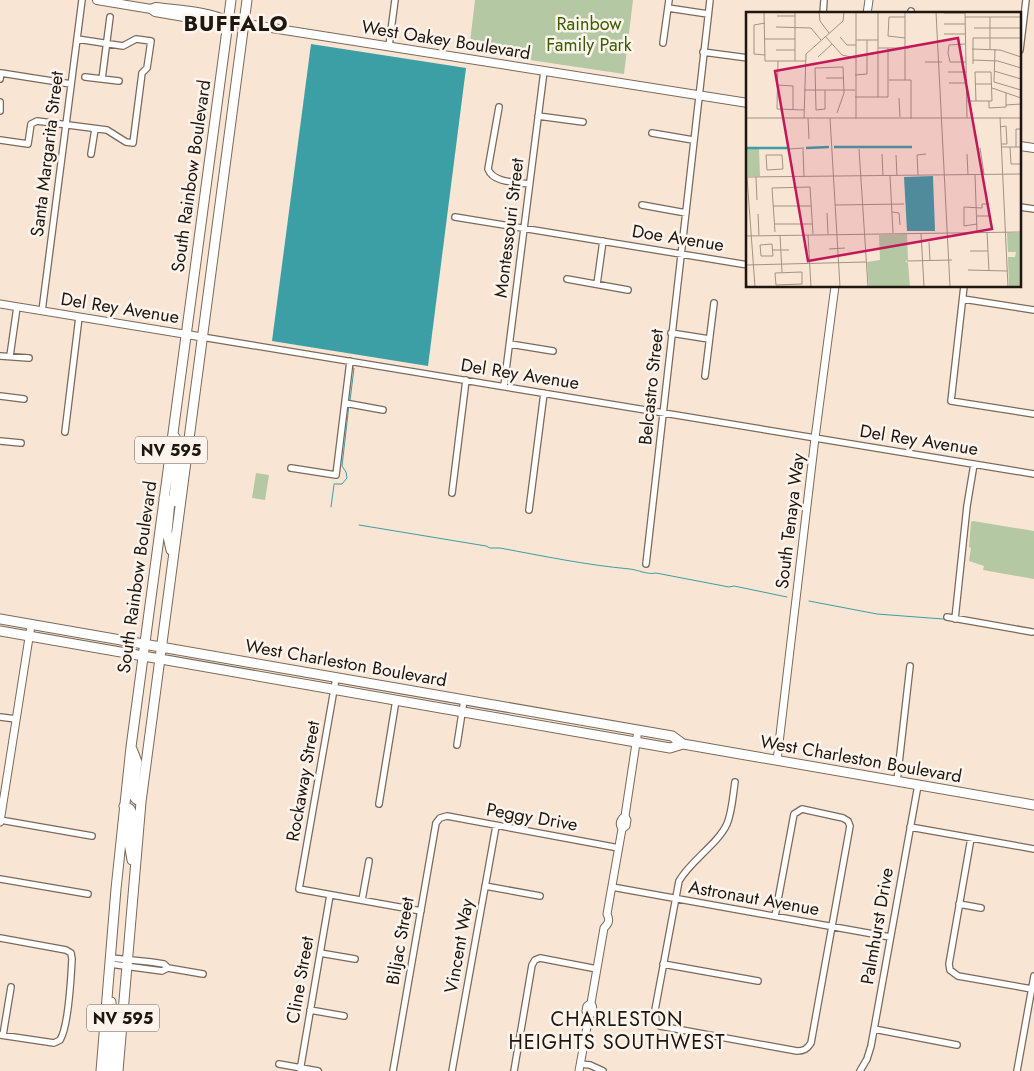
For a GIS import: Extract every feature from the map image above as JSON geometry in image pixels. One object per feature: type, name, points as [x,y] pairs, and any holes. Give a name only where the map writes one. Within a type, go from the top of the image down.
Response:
[{"type":"main road","name":"West Oakey Boulevard","points":[[96,0],[151,9],[155,12],[216,23],[243,24],[746,103]]},
{"type":"main road","name":"South Rainbow Boulevard","points":[[101,1071],[124,806],[230,0]]},
{"type":"main road","name":"South Rainbow Boulevard","points":[[118,1071],[141,802],[246,0]]},
{"type":"main road","points":[[208,172],[223,175]]},
{"type":"main road","points":[[206,184],[222,187]]},
{"type":"main road","points":[[173,432],[179,451],[174,497],[176,502],[180,503]]},
{"type":"main road","points":[[164,498],[170,501],[167,532],[173,558]]},
{"type":"main road","name":"West Charleston Boulevard","points":[[0,620],[161,646],[672,736],[683,744],[1034,805]]},
{"type":"main road","name":"West Charleston Boulevard","points":[[0,631],[670,748],[683,744]]},
{"type":"main road","points":[[131,748],[137,762],[134,795],[141,802]]},
{"type":"main road","points":[[124,806],[130,809],[132,814],[129,843],[134,873]]},
{"type":"main road","points":[[109,984],[113,1017],[110,1071]]},
{"type":"street","name":"Santa Margarita Street","points":[[42,311],[82,0]]},
{"type":"street","points":[[389,46],[395,0]]},
{"type":"street","points":[[663,42],[669,0]]},
{"type":"street","name":"Belcastro Street","points":[[646,564],[710,0]]},
{"type":"street","points":[[1022,33],[1026,0]]},
{"type":"street","points":[[668,8],[708,14]]},
{"type":"street","points":[[102,79],[110,17]]},
{"type":"street","points":[[0,140],[28,144],[31,124],[37,121],[107,130],[126,142],[133,143],[142,73],[147,68],[151,41],[136,39],[123,46],[77,39]]},
{"type":"street","points":[[703,52],[746,58]]},
{"type":"street","name":"Montessouri Street","points":[[504,386],[544,71]]},
{"type":"street","points":[[0,79],[1,73],[72,84]]},
{"type":"street","points":[[85,77],[119,81]]},
{"type":"street","points":[[0,102],[0,111]]},
{"type":"street","points":[[499,107],[488,169],[490,175],[495,178],[529,184]]},
{"type":"street","points":[[538,116],[583,122]]},
{"type":"street","points":[[92,154],[95,129]]},
{"type":"street","points":[[652,133],[693,140]]},
{"type":"street","points":[[642,205],[686,213]]},
{"type":"street","name":"Doe Avenue","points":[[455,217],[746,265]]},
{"type":"street","points":[[597,284],[603,241]]},
{"type":"street","points":[[567,279],[628,290]]},
{"type":"street","name":"South Tenaya Way","points":[[777,760],[835,288]]},
{"type":"street","points":[[964,288],[951,400],[1034,414]]},
{"type":"street","points":[[963,299],[1034,310]]},
{"type":"street","points":[[705,376],[714,303]]},
{"type":"street","name":"Del Rey Avenue","points":[[0,304],[1034,474]]},
{"type":"street","points":[[10,356],[17,307]]},
{"type":"street","points":[[65,432],[80,317]]},
{"type":"street","points":[[672,333],[709,339]]},
{"type":"street","points":[[510,344],[554,351]]},
{"type":"street","points":[[0,356],[29,358]]},
{"type":"street","points":[[291,468],[336,475],[350,361]]},
{"type":"street","points":[[452,493],[466,380]]},
{"type":"street","points":[[529,510],[544,393]]},
{"type":"street","points":[[0,396],[24,399]]},
{"type":"street","points":[[344,403],[383,410]]},
{"type":"street","points":[[0,441],[21,443]]},
{"type":"street","points":[[955,619],[967,506],[974,464]]},
{"type":"street","points":[[947,618],[1032,632]]},
{"type":"street","points":[[31,625],[0,821],[92,836]]},
{"type":"street","points":[[897,781],[910,666]]},
{"type":"street","name":"Rockaway Street","points":[[330,895],[299,889],[336,678]]},
{"type":"street","points":[[379,804],[396,700]]},
{"type":"street","points":[[457,745],[464,700]]},
{"type":"street","points":[[0,716],[16,719]]},
{"type":"street","points":[[603,1071],[590,1066],[579,1067],[589,1016],[586,1011],[587,1006],[591,1003],[604,928],[602,923],[603,918],[607,914],[622,829],[626,826],[627,820],[625,816],[638,730]]},
{"type":"street","points":[[735,782],[727,823],[684,872],[679,881],[677,900],[655,1010],[656,1022],[660,1026],[797,1051],[803,1051],[808,1048],[811,1043],[850,826],[844,818],[802,809],[794,814],[775,916]]},
{"type":"street","name":"Palmhurst Drive","points":[[860,1071],[867,1059],[874,1029],[918,785]]},
{"type":"street","name":"Peggy Drive","points":[[440,818],[447,816],[619,848]]},
{"type":"street","name":"Biljac Street","points":[[394,1071],[436,823],[440,818]]},
{"type":"street","name":"Vincent Way","points":[[452,1071],[496,826]]},
{"type":"street","points":[[910,827],[1034,849]]},
{"type":"street","points":[[971,838],[949,964],[950,970],[958,976],[1032,989]]},
{"type":"street","points":[[362,900],[369,861]]},
{"type":"street","points":[[0,879],[88,894]]},
{"type":"street","points":[[485,886],[540,896]]},
{"type":"street","name":"Astronaut Avenue","points":[[612,887],[890,937]]},
{"type":"street","points":[[330,895],[420,911]]},
{"type":"street","name":"Cline Street","points":[[300,1069],[330,895]]},
{"type":"street","points":[[959,904],[980,908]]},
{"type":"street","points":[[0,938],[63,949],[70,952],[72,959],[69,1001],[63,1034],[59,1042],[51,1043],[1,1035],[11,987]]},
{"type":"street","points":[[320,953],[355,959]]},
{"type":"street","points":[[514,1071],[532,965],[535,960],[540,958],[597,969]]},
{"type":"street","points":[[110,961],[127,962],[162,971],[168,968],[203,974]]},
{"type":"street","points":[[663,964],[758,981]]},
{"type":"street","points":[[1017,1071],[1034,976]]},
{"type":"street","points":[[310,1010],[344,1016]]},
{"type":"street","points":[[874,1029],[957,1045]]},
{"type":"street","points":[[279,1064],[318,1071]]},
{"type":"green space","name":"Rainbow Family Park","points":[[475,0],[633,0],[624,74],[469,51]]},
{"type":"green space","points":[[256,473],[269,475],[265,500],[252,498]]},
{"type":"green space","points":[[971,522],[1034,531],[1034,579],[983,570],[984,566],[969,561]]},
{"type":"water","points":[[311,44],[466,68],[428,366],[272,341]]},
{"type":"waterway","points":[[350,401],[353,366]]},
{"type":"waterway","points":[[334,484],[342,484],[347,478],[342,466],[349,405]]},
{"type":"waterway","points":[[331,507],[334,485]]},
{"type":"waterway","points":[[359,525],[581,563],[656,573],[729,587],[734,586],[787,597]]},
{"type":"waterway","points":[[809,601],[877,614],[943,619]]},
{"type":"district","name":"BUFFALO","points":[[236,23]]},
{"type":"district","name":"CHARLESTON HEIGHTS SOUTHWEST","points":[[617,1030]]}]
